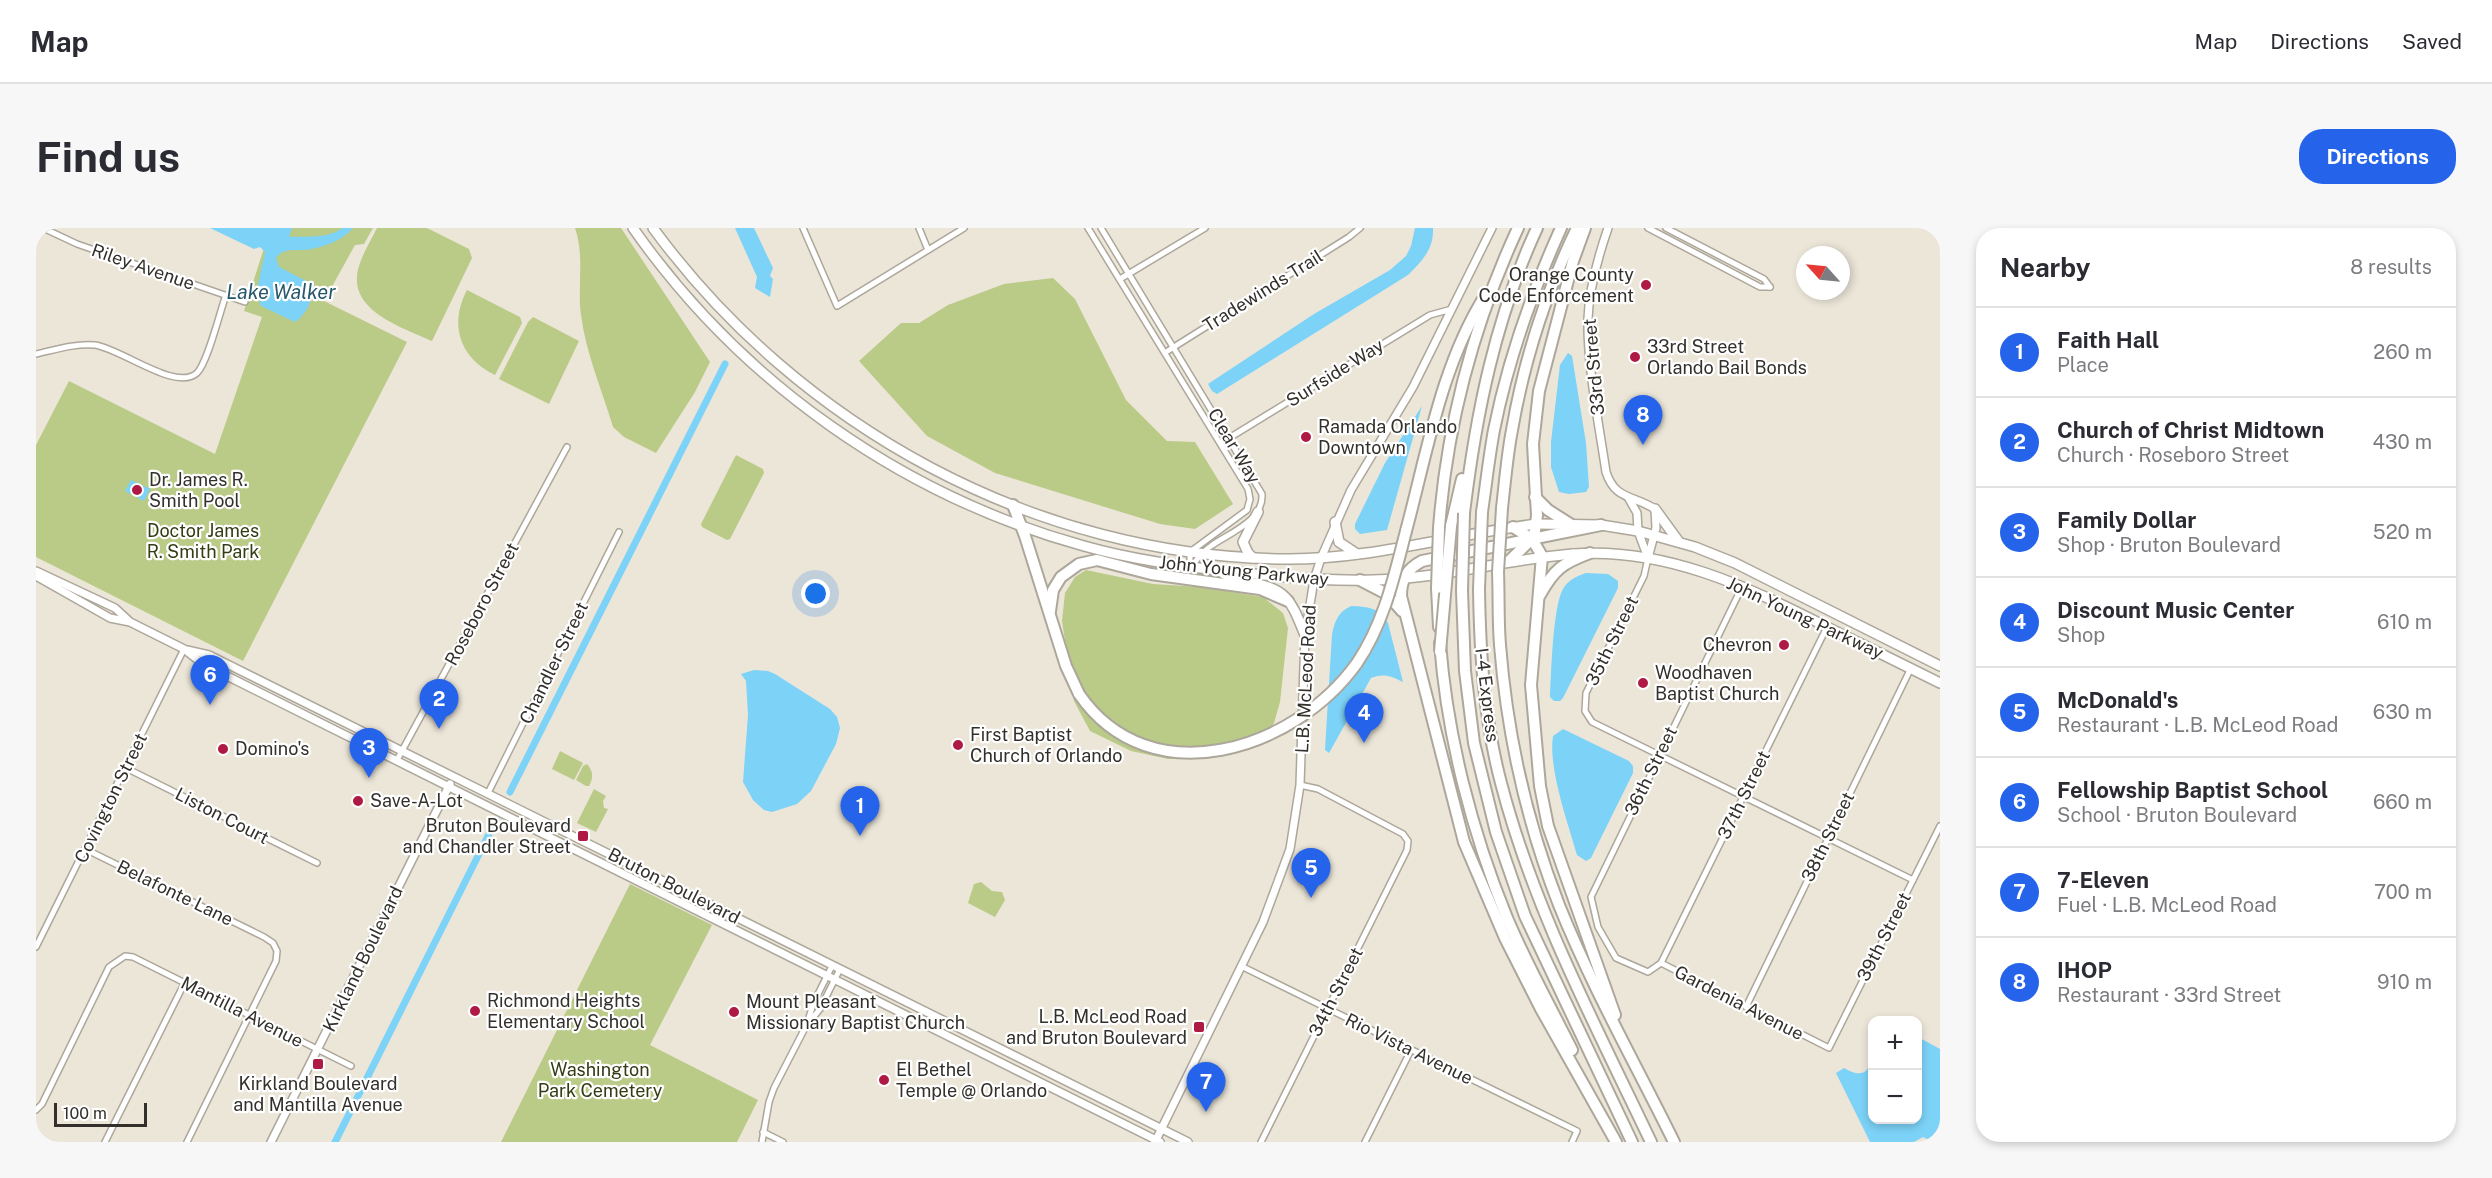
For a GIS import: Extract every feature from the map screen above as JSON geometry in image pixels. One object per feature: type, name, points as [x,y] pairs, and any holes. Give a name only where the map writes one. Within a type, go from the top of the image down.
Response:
[{"type":"highway","points":[[1518,228],[1494,281],[1468,358],[1457,406],[1444,479],[1439,528],[1437,588],[1440,652],[1464,787],[1496,889],[1514,932],[1616,1142]]},
{"type":"highway","name":"I-4 Express","points":[[1537,228],[1496,335],[1474,430],[1464,513],[1462,591],[1465,671],[1474,743],[1496,832],[1525,916],[1632,1142]]},
{"type":"highway","name":"I-4 Express","points":[[1561,228],[1534,291],[1509,369],[1494,431],[1482,512],[1479,589],[1482,671],[1500,781],[1522,855],[1550,929],[1651,1141]]},
{"type":"highway","points":[[1577,228],[1548,296],[1527,364],[1512,431],[1502,508],[1498,572],[1501,654],[1509,720],[1524,795],[1559,904],[1598,993],[1674,1142]]},
{"type":"highway","points":[[1509,561],[1532,539],[1537,524],[1533,444],[1539,391],[1573,261],[1585,228]]},
{"type":"highway","points":[[1012,505],[1050,611],[1066,666],[1079,694],[1099,718],[1119,734],[1163,752],[1204,752],[1232,747],[1260,738],[1309,711],[1331,693],[1363,653],[1384,611],[1440,405],[1457,354],[1473,316],[1494,281]]},
{"type":"highway","points":[[1440,652],[1451,526],[1474,430]]},
{"type":"highway","points":[[1535,497],[1548,510],[1570,524]]},
{"type":"highway","points":[[1601,525],[1430,558],[1413,566],[1403,579],[1401,596],[1464,842],[1496,917],[1536,999],[1616,1142]]},
{"type":"highway","points":[[1513,527],[1532,539],[1542,556],[1532,685],[1539,786],[1548,826],[1610,997],[1623,1041]]},
{"type":"highway","points":[[1538,600],[1558,568],[1590,553]]},
{"type":"highway","points":[[1050,611],[1053,590],[1061,576],[1079,564],[1097,560],[1150,574],[1260,589],[1288,601]]},
{"type":"highway","points":[[1360,580],[1387,594],[1405,617]]},
{"type":"main road","name":"John Young Parkway","points":[[633,228],[670,278],[705,318],[740,353],[802,405],[852,442],[902,471],[950,496],[1020,526],[1113,554],[1190,568],[1314,580],[1403,579],[1542,556],[1590,553],[1648,558],[1700,571],[1743,586],[1940,683]]},
{"type":"main road","name":"John Young Parkway","points":[[653,228],[686,271],[726,315],[804,386],[892,447],[963,484],[1012,505],[1099,533],[1190,552],[1254,558],[1321,558],[1357,554],[1537,524],[1601,525],[1638,531],[1679,542],[1735,563],[1940,666]]},
{"type":"main road","points":[[1655,509],[1679,542]]},
{"type":"main road","points":[[1254,558],[1248,553],[1244,537],[1258,512]]},
{"type":"main road","points":[[1335,522],[1339,542],[1344,548],[1357,554]]},
{"type":"main road","points":[[1219,571],[1230,579],[1272,587],[1281,592],[1305,635]]},
{"type":"main road","points":[[1827,627],[1859,625]]},
{"type":"street","name":"Riley Avenue","points":[[43,228],[77,244],[245,302]]},
{"type":"street","points":[[803,228],[837,306],[964,228]]},
{"type":"street","points":[[919,228],[928,249]]},
{"type":"street","name":"Clear Way","points":[[1088,228],[1248,489],[1250,504],[1242,516],[1190,552]]},
{"type":"street","name":"Clear Way","points":[[1101,228],[1260,488],[1262,502],[1258,512],[1246,524],[1202,553],[1190,568]]},
{"type":"street","points":[[1120,279],[1205,228]]},
{"type":"street","name":"Tradewinds Trail","points":[[1166,352],[1339,244],[1360,228]]},
{"type":"street","name":"L.B. McLeod Road","points":[[1157,1141],[1263,922],[1283,872],[1295,827],[1300,785],[1305,635],[1314,580],[1321,558],[1351,490],[1413,387],[1492,228]]},
{"type":"street","name":"33rd Street","points":[[1608,228],[1599,255],[1590,298],[1588,321],[1606,472],[1613,488],[1655,509]]},
{"type":"street","points":[[1648,228],[1760,287],[1770,287],[1764,279],[1666,228]]},
{"type":"street","points":[[36,354],[93,345],[114,350],[172,378],[185,378],[197,373],[204,360],[226,295]]},
{"type":"street","name":"Surfside Way","points":[[1221,443],[1430,315],[1452,309]]},
{"type":"street","name":"Roseboro Street","points":[[397,760],[567,447]]},
{"type":"street","name":"33rd Street","points":[[1628,497],[1636,513],[1638,531],[1648,558]]},
{"type":"street","points":[[1648,558],[1657,520],[1655,509]]},
{"type":"street","name":"Chandler Street","points":[[488,793],[619,532]]},
{"type":"street","points":[[1190,552],[1190,568]]},
{"type":"street","name":"35th Street","points":[[1648,558],[1644,576],[1586,693],[1585,711],[1592,722],[1658,756]]},
{"type":"street","name":"Bruton Boulevard","points":[[36,571],[115,608],[130,622]]},
{"type":"street","name":"Bruton Boulevard","points":[[36,576],[110,618],[130,622],[184,649],[203,664],[258,692],[1157,1141]]},
{"type":"street","name":"36th Street","points":[[1598,927],[1591,897],[1743,586]]},
{"type":"street","name":"37th Street","points":[[1661,963],[1827,627]]},
{"type":"street","name":"Bruton Boulevard","points":[[184,649],[209,655],[315,707],[1188,1142]]},
{"type":"street","name":"Covington Street","points":[[36,947],[184,649]]},
{"type":"street","name":"38th Street","points":[[1746,1006],[1911,668]]},
{"type":"street","points":[[258,692],[263,682]]},
{"type":"street","points":[[310,717],[315,707]]},
{"type":"street","points":[[1658,756],[1913,880]]},
{"type":"street","name":"Liston Court","points":[[126,768],[317,863]]},
{"type":"street","name":"Kirkland Boulevard","points":[[272,1142],[454,776]]},
{"type":"street","name":"34th Street","points":[[1261,1142],[1407,850],[1408,841],[1403,834],[1318,789],[1300,785]]},
{"type":"street","name":"39th Street","points":[[1829,1048],[1940,826]]},
{"type":"street","name":"Belafonte Lane","points":[[86,849],[273,943],[277,951],[276,961],[250,1016]]},
{"type":"street","points":[[624,873],[629,864]]},
{"type":"street","points":[[738,930],[743,921]]},
{"type":"street","name":"Gardenia Avenue","points":[[1598,927],[1616,958],[1648,972],[1661,963],[1829,1048]]},
{"type":"street","name":"Mantilla Avenue","points":[[36,1110],[42,1104],[109,967],[125,956],[133,957],[185,982],[351,1066]]},
{"type":"street","points":[[762,1142],[768,1102],[806,1026],[813,1004],[832,966]]},
{"type":"street","name":"Rio Vista Avenue","points":[[1241,966],[1577,1131],[1572,1142]]},
{"type":"street","points":[[806,1026],[820,1009],[840,969]]},
{"type":"street","points":[[105,1142],[185,982]]},
{"type":"street","points":[[187,1142],[250,1016]]},
{"type":"street","points":[[938,1031],[942,1021]]},
{"type":"street","points":[[1365,1142],[1411,1050]]},
{"type":"street","points":[[763,1132],[783,1142]]},
{"type":"green space","name":"Doctor James R. Smith Park","points":[[262,228],[373,228],[364,244],[355,245],[324,301],[407,342],[243,661],[36,557],[36,445],[69,381],[215,454],[262,317],[244,311],[264,248]]},
{"type":"green space","points":[[377,228],[427,228],[469,249],[472,258],[432,341],[379,315],[360,294],[357,281],[359,266]]},
{"type":"green space","points":[[575,228],[621,228],[710,362],[695,392],[656,453],[624,437],[613,427],[583,329],[580,304],[580,250]]},
{"type":"green space","points":[[1053,278],[1075,299],[1126,400],[1167,441],[1195,442],[1233,504],[1195,529],[1160,524],[995,473],[927,436],[859,361],[901,323],[919,323],[948,305],[1004,284]]},
{"type":"green space","points":[[467,290],[520,317],[522,323],[495,375],[473,359],[461,339],[458,327],[459,315]]},
{"type":"green space","points":[[533,317],[579,341],[549,404],[499,379],[528,322]]},
{"type":"green space","points":[[736,455],[763,469],[764,473],[730,539],[727,540],[702,527],[701,524]]},
{"type":"green space","points":[[1086,570],[1153,584],[1200,587],[1263,597],[1283,613],[1288,628],[1280,702],[1274,723],[1261,743],[1248,750],[1211,758],[1168,759],[1131,751],[1090,731],[1074,701],[1062,621],[1065,593],[1075,577]]},
{"type":"green space","points":[[560,751],[583,763],[574,780],[552,769]]},
{"type":"green space","points":[[587,764],[592,774],[589,786],[576,780],[583,766]]},
{"type":"green space","points":[[594,789],[606,796],[603,801],[604,808],[608,809],[596,832],[577,823]]},
{"type":"green space","points":[[981,882],[992,891],[1002,892],[1005,900],[995,917],[968,903],[974,884]]},
{"type":"green space","name":"Washington Park Cemetery","points":[[630,884],[712,925],[650,1045],[758,1100],[737,1142],[501,1142]]},
{"type":"water","name":"Lake Walker","points":[[210,228],[292,228],[289,237],[309,237],[330,234],[342,228],[353,228],[344,236],[328,244],[306,250],[283,252],[276,258],[279,267],[314,285],[309,306],[295,322],[261,306],[256,294],[265,252],[260,247],[254,249]]},
{"type":"water","points":[[735,228],[754,228],[773,268],[770,276],[773,279],[770,297],[755,288],[757,277]]},
{"type":"water","points":[[1415,228],[1433,228],[1433,235],[1426,254],[1408,275],[1217,394],[1212,391],[1208,384],[1314,314],[1390,270],[1406,256]]},
{"type":"water","points":[[1568,353],[1572,356],[1586,443],[1589,487],[1586,492],[1569,494],[1559,492],[1551,467],[1551,442],[1560,365]]},
{"type":"water","points":[[1422,406],[1387,530],[1360,534],[1355,529],[1355,524],[1385,463]]},
{"type":"water","name":"Dr. James R. Smith Pool","points":[[131,480],[150,489],[144,501],[125,491]]},
{"type":"water","points":[[1586,573],[1608,574],[1618,581],[1618,588],[1563,698],[1560,701],[1554,701],[1550,697],[1551,673],[1560,598],[1567,583]]},
{"type":"water","points":[[1351,606],[1372,609],[1385,618],[1403,682],[1387,676],[1371,678],[1329,753],[1325,750],[1332,634],[1338,617]]},
{"type":"water","points":[[754,670],[775,674],[830,709],[837,717],[840,728],[836,744],[811,791],[797,804],[772,812],[764,810],[753,800],[743,782],[748,715],[746,681],[741,674]]},
{"type":"water","points":[[1563,729],[1629,761],[1633,766],[1633,773],[1591,858],[1586,861],[1577,855],[1553,764],[1553,736]]},
{"type":"water","points":[[1922,1039],[1940,1049],[1940,1142],[1933,1142],[1923,1137],[1914,1142],[1870,1142],[1836,1073],[1844,1068],[1854,1073],[1865,1071],[1868,1068],[1868,1124],[1922,1124]]},
{"type":"waterway","points":[[510,792],[725,364]]},
{"type":"waterway","points":[[335,1142],[496,820]]},
{"type":"place","name":"Orange County Code Enforcement","points":[[1646,285]]},
{"type":"place","name":"33rd Street Orlando Bail Bonds","points":[[1635,357]]},
{"type":"place","name":"Ramada Orlando Downtown","points":[[1306,437]]},
{"type":"place","name":"IHOP","points":[[1643,445]]},
{"type":"place","name":"Dr. James R. Smith Pool","points":[[137,490]]},
{"type":"place","name":"Chevron","points":[[1784,645]]},
{"type":"place","name":"Woodhaven Baptist Church","points":[[1643,683]]},
{"type":"place","name":"Fellowship Baptist School","points":[[210,705]]},
{"type":"place","name":"Church of Christ Midtown","points":[[439,729]]},
{"type":"place","name":"Discount Music Center","points":[[1364,743]]},
{"type":"place","name":"First Baptist Church of Orlando","points":[[958,745]]},
{"type":"place","name":"Domino's","points":[[223,749]]},
{"type":"place","name":"Family Dollar","points":[[369,778]]},
{"type":"place","name":"Save-A-Lot","points":[[358,801]]},
{"type":"place","name":"Bruton Boulevard and Chandler Street","points":[[583,836]]},
{"type":"place","name":"Faith Hall","points":[[860,836]]},
{"type":"place","name":"McDonald's","points":[[1311,898]]},
{"type":"place","name":"Richmond Heights Elementary School","points":[[475,1011]]},
{"type":"place","name":"Mount Pleasant Missionary Baptist Church","points":[[734,1012]]},
{"type":"place","name":"L.B. McLeod Road and Bruton Boulevard","points":[[1199,1027]]},
{"type":"place","name":"Kirkland Boulevard and Mantilla Avenue","points":[[318,1064]]},
{"type":"place","name":"El Bethel Temple @ Orlando","points":[[884,1080]]},
{"type":"place","name":"7-Eleven","points":[[1206,1112]]}]
